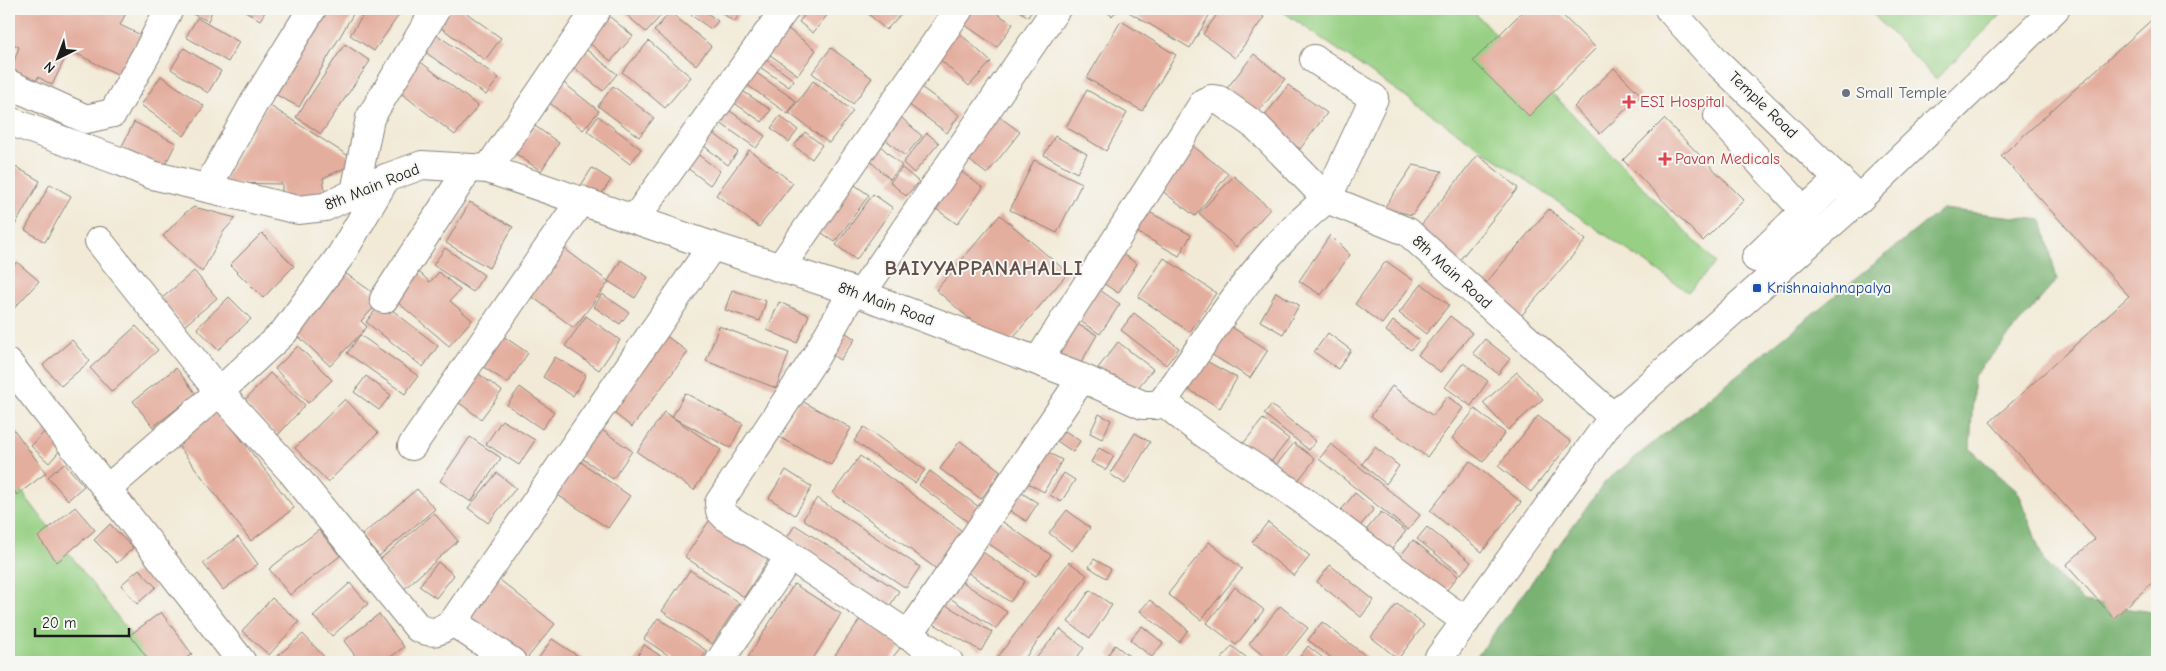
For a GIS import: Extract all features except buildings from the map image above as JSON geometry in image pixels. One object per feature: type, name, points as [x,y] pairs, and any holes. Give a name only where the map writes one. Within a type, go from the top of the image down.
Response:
[{"type":"street","points":[[9,84],[86,119],[113,113],[169,9]]},
{"type":"street","points":[[207,188],[254,103],[312,9]]},
{"type":"street","points":[[355,192],[370,118],[436,9]]},
{"type":"street","points":[[384,299],[596,9]]},
{"type":"street","points":[[635,219],[785,9]]},
{"type":"street","points":[[780,268],[959,9]]},
{"type":"street","points":[[949,662],[917,648],[790,556],[726,517],[720,511],[719,503],[857,293],[1056,9]]},
{"type":"street","name":"Temple Road","points":[[1669,9],[1716,60],[1859,199]]},
{"type":"street","points":[[1436,662],[1613,417],[1859,199],[2055,9]]},
{"type":"street","points":[[1314,59],[1374,98],[1327,199],[1306,216],[1269,254],[1162,401],[1190,425],[1311,506],[1386,564],[1466,621]]},
{"type":"street","points":[[1038,361],[1204,102],[1211,99],[1220,100],[1258,127],[1327,199]]},
{"type":"street","points":[[1718,116],[1804,211]]},
{"type":"street","name":"8th Main Road","points":[[9,122],[122,162],[152,175],[298,210],[325,207],[386,178],[422,165],[478,168],[581,200],[712,246],[857,293],[1082,378],[1143,405],[1156,405],[1162,401]]},
{"type":"street","points":[[107,489],[219,392],[284,332],[341,255],[386,178]]},
{"type":"street","points":[[1756,258],[1840,179]]},
{"type":"street","name":"8th Main Road","points":[[1327,199],[1408,232],[1613,417]]},
{"type":"street","points":[[412,446],[581,200]]},
{"type":"street","points":[[99,241],[219,392],[292,472],[418,628],[430,633],[440,630],[453,622],[712,246]]},
{"type":"street","points":[[9,364],[242,662]]},
{"type":"street","points":[[917,648],[1082,378]]},
{"type":"street","points":[[719,662],[790,556]]},
{"type":"street","points":[[453,622],[512,662]]},
{"type":"green space","points":[[1279,9],[1471,9],[1716,263],[1688,292]]},
{"type":"green space","points":[[1868,9],[2007,9],[1936,79]]},
{"type":"green space","points":[[1942,209],[2042,220],[2057,280],[1974,376],[1970,449],[2019,493],[2044,562],[2084,602],[2151,612],[2157,607],[2157,662],[1473,662],[1605,482]]},
{"type":"green space","points":[[9,475],[152,662],[9,662]]},
{"type":"place","name":"Small Temple","points":[[1846,93]]},
{"type":"place","name":"ESI Hospital","points":[[1629,102]]},
{"type":"place","name":"Pavan Medicals","points":[[1665,159]]},
{"type":"place","name":"Krishnaiahnapalya","points":[[1757,288]]},
{"type":"district","name":"BAIYYAPPANAHALLI","points":[[984,268]]}]
